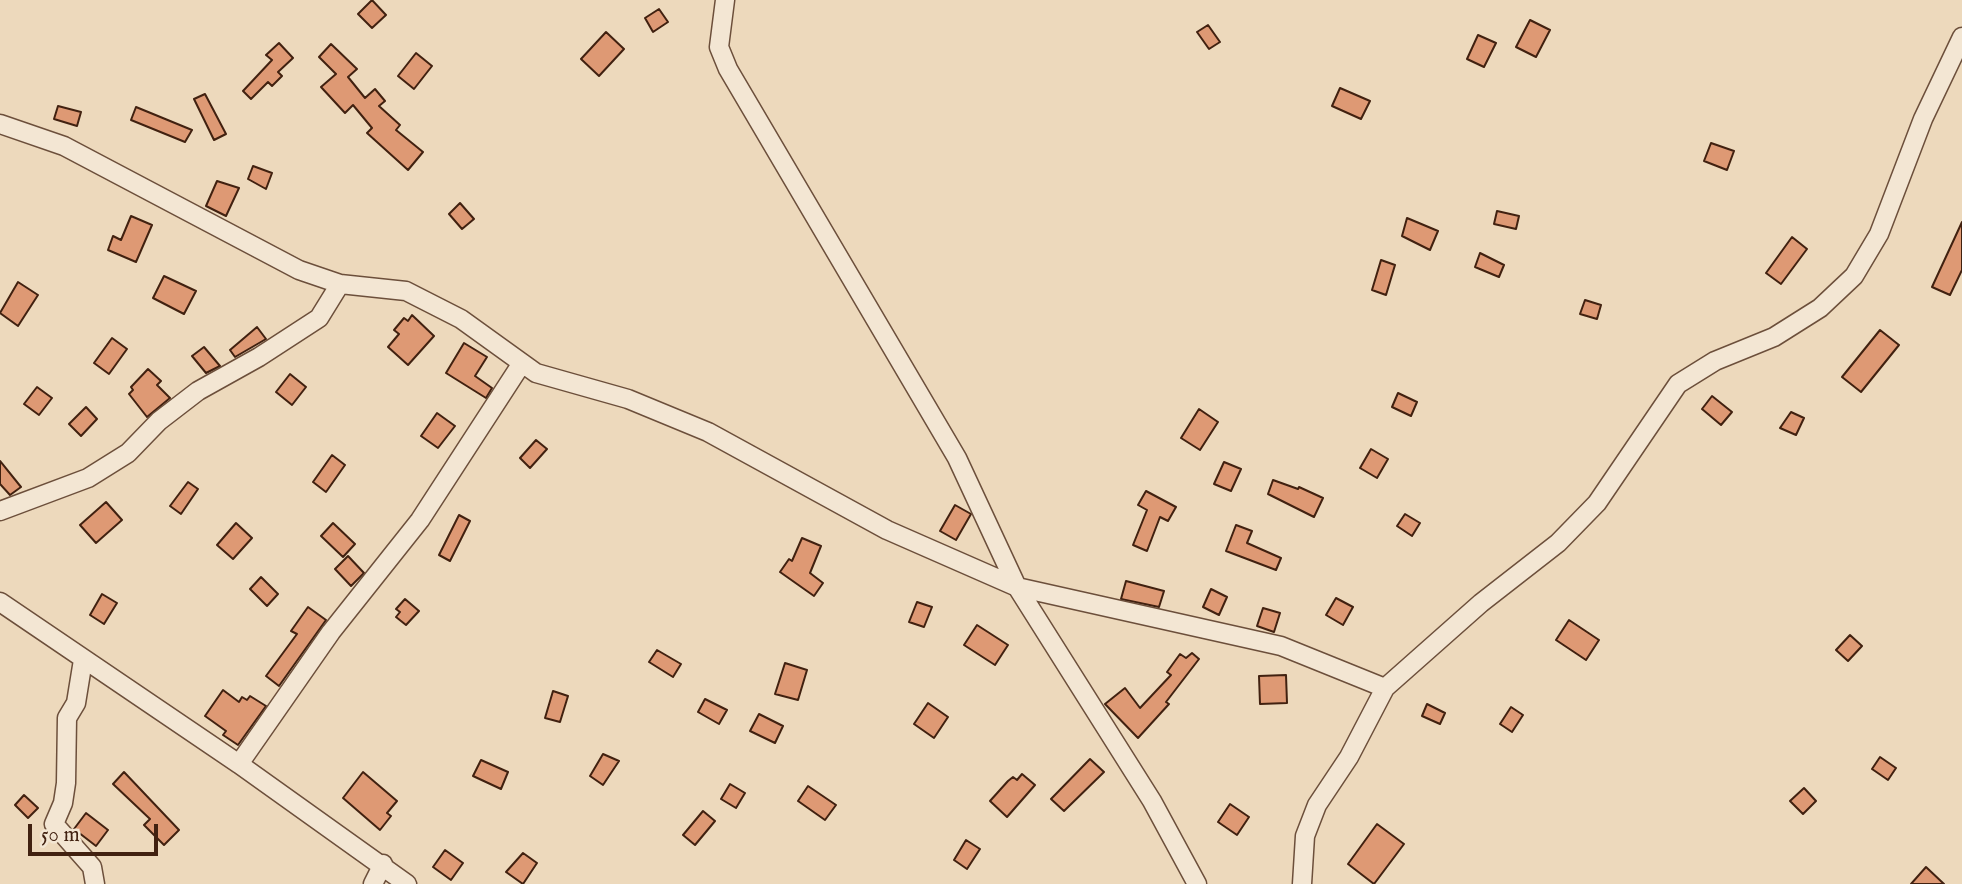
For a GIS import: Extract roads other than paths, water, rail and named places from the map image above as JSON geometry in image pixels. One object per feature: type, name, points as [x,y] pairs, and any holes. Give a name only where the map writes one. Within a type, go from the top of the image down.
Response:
[{"type":"street","points":[[725,0],[719,47],[728,69],[957,458],[1017,587],[1152,801],[1197,884]]},
{"type":"street","points":[[1302,884],[1305,836],[1317,805],[1349,757],[1385,688],[1481,603],[1558,543],[1597,503],[1678,384],[1716,362],[1785,330],[1820,308],[1854,276],[1879,234],[1923,119],[1962,37]]},
{"type":"street","points":[[0,124],[64,146],[299,271],[340,284],[406,291],[461,319],[536,373],[628,399],[708,432],[887,530],[1017,587],[1282,646],[1385,688]]},
{"type":"street","points":[[0,510],[88,478],[128,453],[159,421],[198,391],[260,357],[318,318],[340,284]]},
{"type":"street","points":[[239,764],[331,632],[420,520],[522,363]]},
{"type":"street","points":[[0,602],[239,764],[383,864],[407,884]]},
{"type":"street","points":[[83,660],[76,703],[67,718],[64,793],[54,824],[92,867],[95,884]]},
{"type":"street","points":[[373,884],[383,864]]}]
